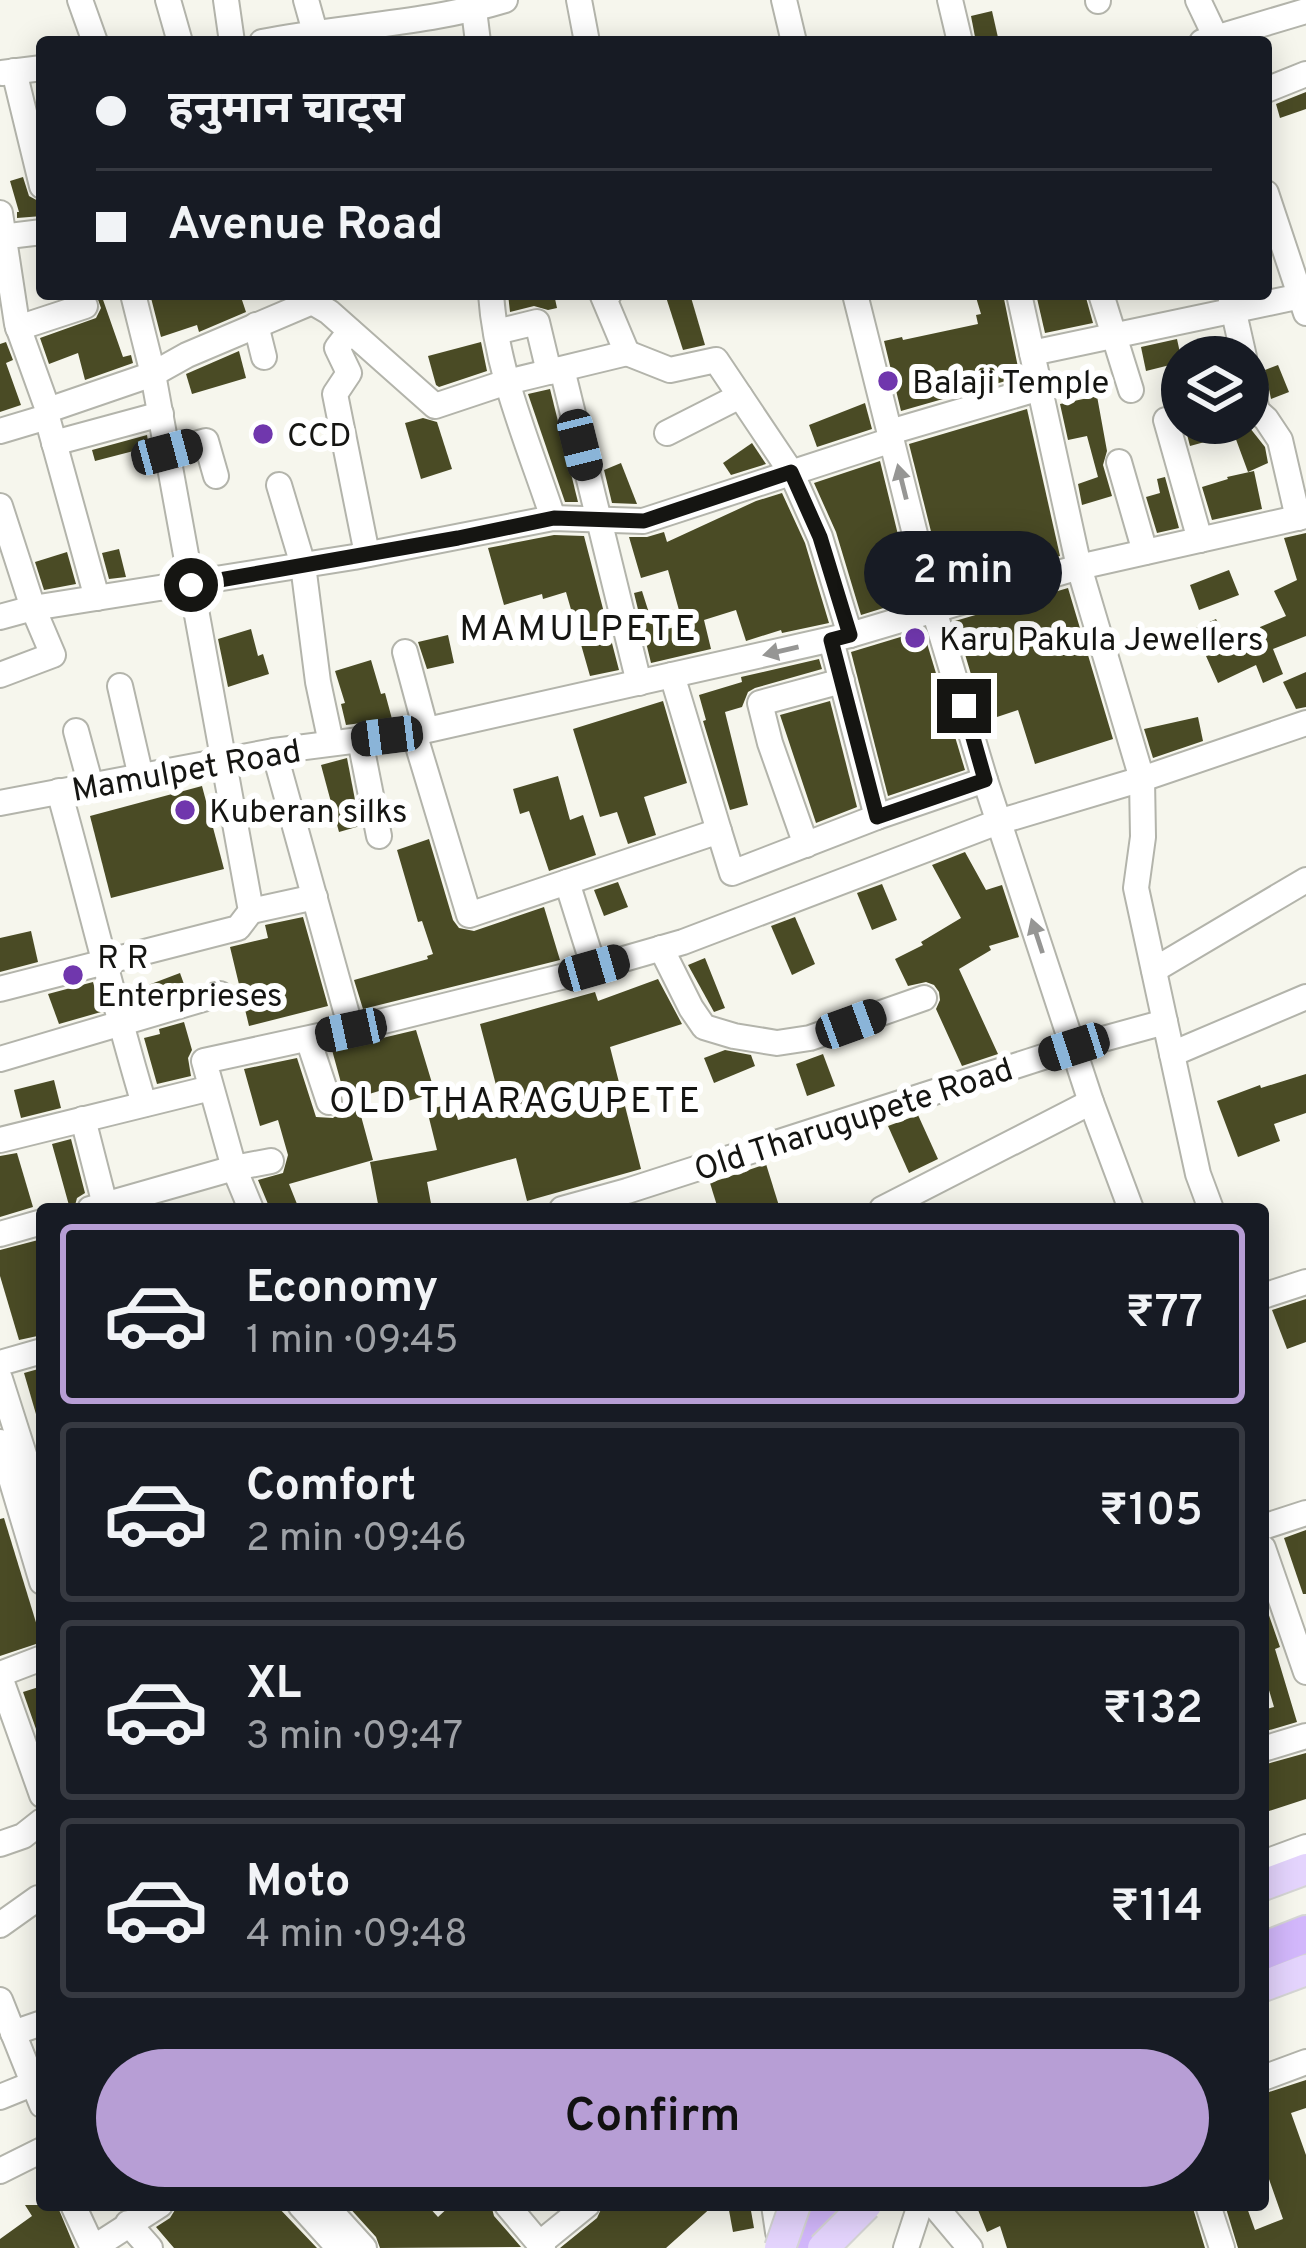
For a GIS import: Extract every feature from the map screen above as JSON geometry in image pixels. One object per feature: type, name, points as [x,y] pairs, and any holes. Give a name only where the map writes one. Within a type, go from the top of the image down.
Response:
[{"type":"highway","points":[[1269,1949],[1306,1934]]},
{"type":"highway","points":[[1269,1965],[1306,1951]]},
{"type":"highway","points":[[783,2238],[814,2211]]},
{"type":"highway","points":[[783,2238],[827,2211]]},
{"type":"main road","points":[[1269,1883],[1306,1869]]},
{"type":"main road","points":[[1269,1933],[1306,1918]]},
{"type":"main road","points":[[1280,1994],[1306,1970]]},
{"type":"main road","points":[[828,2248],[858,2211]]},
{"type":"street","points":[[80,0],[93,36]]},
{"type":"street","points":[[168,0],[178,36]]},
{"type":"street","points":[[226,0],[231,36]]},
{"type":"street","points":[[306,0],[315,32]]},
{"type":"street","points":[[294,36],[429,8],[474,10],[505,0]]},
{"type":"street","points":[[579,0],[586,36]]},
{"type":"street","points":[[784,0],[793,36]]},
{"type":"street","points":[[950,0],[959,36]]},
{"type":"street","points":[[1198,0],[1211,36]]},
{"type":"street","points":[[474,10],[477,36]]},
{"type":"street","points":[[1225,36],[1306,11]]},
{"type":"street","points":[[7,72],[36,166]]},
{"type":"street","points":[[1272,88],[1306,74]]},
{"type":"street","points":[[1032,353],[1232,302],[1304,302],[1272,210]]},
{"type":"street","points":[[36,232],[1,229],[5,280],[48,414],[97,598]]},
{"type":"street","points":[[135,300],[154,374],[251,911]]},
{"type":"street","points":[[0,431],[154,374],[307,300]]},
{"type":"street","points":[[316,300],[435,406],[507,382],[627,353],[670,370],[716,360],[791,472],[820,537],[841,637],[842,681],[877,817]]},
{"type":"street","points":[[492,300],[507,382],[554,518]]},
{"type":"street","points":[[605,300],[627,353]]},
{"type":"street","points":[[857,300],[934,610],[985,780],[1129,1203]]},
{"type":"street","points":[[1020,300],[1079,567],[1142,779],[1144,837],[1136,888],[1198,1174],[1209,1203]]},
{"type":"street","points":[[1103,300],[1131,390]]},
{"type":"street","points":[[1232,302],[1239,336]]},
{"type":"street","points":[[18,328],[85,306]]},
{"type":"street","points":[[496,332],[537,322],[599,521],[639,682]]},
{"type":"street","points":[[256,326],[264,357]]},
{"type":"street","points":[[350,331],[337,348],[350,373],[334,394],[367,554]]},
{"type":"street","points":[[0,617],[554,518],[644,521],[1040,388]]},
{"type":"street","points":[[667,433],[740,396]]},
{"type":"street","points":[[55,443],[160,414]]},
{"type":"street","points":[[1269,424],[1280,440],[1302,517]]},
{"type":"street","points":[[167,452],[206,442],[216,476]]},
{"type":"street","points":[[1173,444],[1200,540]]},
{"type":"street","points":[[1119,462],[1145,552]]},
{"type":"street","points":[[279,485],[303,565],[332,743]]},
{"type":"street","points":[[0,506],[8,556],[52,656],[0,675]]},
{"type":"street","name":"Mamulpet Road","points":[[0,802],[274,751],[420,732],[841,637],[1079,567],[1302,517]]},
{"type":"street","points":[[405,652],[420,732],[470,915],[719,831]]},
{"type":"street","points":[[672,675],[732,873],[985,780]]},
{"type":"street","points":[[806,845],[760,703],[842,681]]},
{"type":"street","points":[[120,686],[141,777]]},
{"type":"street","points":[[249,1203],[203,1061],[351,1030],[662,948],[998,822],[1306,723]]},
{"type":"street","points":[[76,731],[91,785]]},
{"type":"street","points":[[361,740],[379,836]]},
{"type":"street","points":[[274,751],[351,1030]]},
{"type":"street","points":[[59,791],[144,1104]]},
{"type":"street","points":[[1154,970],[1306,880]]},
{"type":"street","points":[[567,882],[594,968]]},
{"type":"street","points":[[0,989],[238,928],[251,911],[315,897]]},
{"type":"street","points":[[662,948],[704,1027],[734,1036],[777,1043],[810,1038],[924,998]]},
{"type":"street","points":[[0,1059],[220,994]]},
{"type":"street","points":[[1172,1054],[1306,997]]},
{"type":"street","name":"Old Tharugupete Road","points":[[631,1200],[1074,1047],[1165,1022]]},
{"type":"street","points":[[308,1039],[328,1102]]},
{"type":"street","points":[[0,1140],[211,1088]]},
{"type":"street","points":[[894,1203],[1091,1102]]},
{"type":"street","points":[[83,1119],[97,1203]]},
{"type":"street","points":[[112,1203],[271,1161]]},
{"type":"street","points":[[0,1234],[36,1224]]},
{"type":"street","points":[[1269,1294],[1306,1282]]},
{"type":"street","points":[[0,1363],[36,1354]]},
{"type":"street","points":[[0,1379],[36,1541]]},
{"type":"street","points":[[14,1447],[36,1497]]},
{"type":"street","points":[[1269,1525],[1306,1514]]},
{"type":"street","points":[[1269,1565],[1306,1672]]},
{"type":"street","points":[[36,1661],[0,1676],[36,1778]]},
{"type":"street","points":[[1269,1747],[1306,1736]]},
{"type":"street","points":[[0,1844],[36,1826]]},
{"type":"street","points":[[1269,1861],[1306,1847]]},
{"type":"street","points":[[0,1925],[36,1899]]},
{"type":"street","points":[[0,2000],[36,2083]]},
{"type":"street","points":[[13,2033],[36,2025]]},
{"type":"street","points":[[1269,2076],[1306,2062]]},
{"type":"street","points":[[0,2097],[36,2091]]},
{"type":"street","points":[[0,2171],[36,2153]]},
{"type":"street","points":[[76,2211],[93,2248],[149,2211]]},
{"type":"street","points":[[305,2211],[335,2247]]},
{"type":"street","points":[[330,2211],[364,2248]]},
{"type":"street","points":[[512,2211],[541,2246],[579,2211]]},
{"type":"street","points":[[906,2248],[918,2211]]},
{"type":"street","points":[[939,2211],[970,2248]]},
{"type":"street","points":[[1210,2211],[1222,2248]]},
{"type":"street","points":[[128,2223],[150,2248]]},
{"type":"building","points":[[992,11],[998,36],[975,36],[971,16]]},
{"type":"building","points":[[1306,92],[1306,109],[1280,118],[1276,104]]},
{"type":"building","points":[[23,177],[29,196],[36,200],[36,216],[17,218],[10,181]]},
{"type":"building","points":[[98,300],[103,300],[123,357],[131,355],[133,363],[85,380],[78,353],[49,364],[40,338],[96,318],[101,308]]},
{"type":"building","points":[[152,300],[242,300],[246,312],[199,332],[197,325],[161,337]]},
{"type":"building","points":[[509,300],[555,300],[557,308],[534,306],[510,312]]},
{"type":"building","points":[[667,300],[692,300],[705,345],[683,350]]},
{"type":"building","points":[[977,300],[1004,300],[1020,377],[901,411],[884,341],[978,324],[976,315],[981,314]]},
{"type":"building","points":[[1037,300],[1087,300],[1093,323],[1045,333]]},
{"type":"building","points":[[6,342],[13,360],[6,363],[21,405],[0,412],[0,344]]},
{"type":"building","points":[[481,342],[487,371],[436,385],[428,356]]},
{"type":"building","points":[[1161,343],[1161,367],[1146,371],[1141,347]]},
{"type":"building","points":[[239,351],[246,378],[192,394],[186,374]]},
{"type":"building","points":[[1278,365],[1289,392],[1271,399],[1269,368]]},
{"type":"building","points":[[550,389],[578,502],[565,502],[528,394]]},
{"type":"building","points":[[1097,396],[1107,451],[1103,465],[1112,496],[1082,505],[1078,484],[1098,477],[1087,436],[1068,440],[1060,404]]},
{"type":"building","points":[[865,403],[872,429],[817,447],[809,425]]},
{"type":"building","points":[[1027,409],[1060,556],[953,587],[944,583],[909,444]]},
{"type":"building","points":[[423,418],[437,422],[452,469],[421,479],[405,423]]},
{"type":"building","points":[[147,435],[149,447],[95,461],[92,450]]},
{"type":"building","points":[[752,443],[766,464],[731,475],[723,463]]},
{"type":"building","points":[[1238,444],[1263,444],[1268,463],[1248,472]]},
{"type":"building","points":[[880,461],[911,588],[903,602],[861,615],[836,532],[814,483]]},
{"type":"building","points":[[621,463],[637,504],[612,503],[604,470]]},
{"type":"building","points":[[1254,471],[1262,509],[1212,520],[1202,487]]},
{"type":"building","points":[[1165,477],[1179,528],[1157,533],[1146,497],[1160,493],[1157,479]]},
{"type":"building","points":[[782,493],[805,543],[829,623],[746,641],[736,610],[704,620],[711,649],[651,663],[634,593],[642,591],[655,632],[683,625],[668,570],[641,578],[629,537],[664,532],[667,542]]},
{"type":"building","points":[[1306,533],[1306,636],[1273,649],[1283,674],[1263,683],[1256,665],[1218,683],[1194,629],[1216,619],[1232,654],[1264,640],[1260,627],[1286,616],[1274,591],[1297,580],[1284,538]]},
{"type":"building","points":[[554,535],[584,536],[619,670],[590,676],[566,592],[504,605],[488,548]]},
{"type":"building","points":[[119,549],[126,577],[109,579],[102,553]]},
{"type":"building","points":[[67,552],[76,584],[44,590],[35,562]]},
{"type":"building","points":[[1229,570],[1239,595],[1199,610],[1190,585]]},
{"type":"building","points":[[1068,588],[1113,739],[1035,764],[1018,710],[985,721],[955,621]]},
{"type":"building","points":[[251,629],[269,674],[228,687],[218,639]]},
{"type":"building","points":[[917,632],[926,640],[965,770],[888,796],[851,652]]},
{"type":"building","points":[[448,635],[454,663],[427,669],[418,642]]},
{"type":"building","points":[[819,659],[822,669],[755,688],[742,707],[725,712],[748,805],[730,810],[699,695],[742,682],[741,677]]},
{"type":"building","points":[[371,660],[392,719],[346,725],[335,671]]},
{"type":"building","points":[[1306,672],[1306,707],[1296,709],[1283,682]]},
{"type":"building","points":[[663,701],[687,783],[644,797],[656,835],[628,844],[617,812],[600,817],[573,729]]},
{"type":"building","points":[[830,701],[857,807],[816,823],[780,715]]},
{"type":"building","points":[[1198,717],[1203,741],[1153,758],[1144,729]]},
{"type":"building","points":[[347,758],[360,826],[339,832],[321,765]]},
{"type":"building","points":[[558,776],[570,820],[583,815],[596,855],[549,871],[529,811],[520,814],[513,789]]},
{"type":"building","points":[[202,786],[224,869],[111,898],[90,816]]},
{"type":"building","points":[[429,839],[459,928],[474,931],[544,907],[560,960],[363,1009],[354,980],[433,954],[422,921],[418,922],[397,850]]},
{"type":"building","points":[[965,852],[986,890],[1002,885],[1019,937],[989,946],[991,950],[959,969],[998,1054],[962,1066],[936,1009],[939,992],[926,982],[908,986],[895,959],[961,918],[932,865]]},
{"type":"building","points":[[618,882],[628,907],[604,916],[594,890]]},
{"type":"building","points":[[882,884],[897,920],[872,930],[857,893]]},
{"type":"building","points":[[303,917],[328,1006],[249,1026],[230,947],[268,938],[265,925]]},
{"type":"building","points":[[795,917],[815,964],[792,975],[771,926]]},
{"type":"building","points":[[31,931],[38,962],[0,972],[0,938]]},
{"type":"building","points":[[705,958],[725,1008],[714,1012],[688,965]]},
{"type":"building","points":[[180,973],[185,987],[147,998],[143,987]]},
{"type":"building","points":[[658,979],[682,1024],[610,1047],[641,1169],[527,1201],[516,1158],[427,1182],[431,1203],[378,1203],[370,1162],[437,1150],[427,1110],[453,1103],[458,1120],[502,1108],[480,1024],[595,992],[598,1001]]},
{"type":"building","points":[[93,982],[101,1012],[59,1024],[48,994]]},
{"type":"building","points":[[184,1022],[192,1050],[188,1058],[191,1076],[157,1084],[144,1038]]},
{"type":"building","points":[[416,1030],[435,1093],[394,1105],[389,1088],[346,1101],[332,1050]]},
{"type":"building","points":[[725,1050],[751,1055],[755,1066],[714,1083],[704,1058]]},
{"type":"building","points":[[823,1054],[835,1086],[807,1096],[796,1064]]},
{"type":"building","points":[[297,1058],[316,1117],[333,1118],[358,1105],[373,1160],[289,1184],[297,1203],[268,1203],[258,1180],[283,1173],[288,1155],[278,1120],[260,1126],[244,1069]]},
{"type":"building","points":[[1306,1074],[1306,1113],[1274,1124],[1280,1141],[1238,1157],[1217,1101]]},
{"type":"building","points":[[54,1080],[61,1108],[21,1118],[14,1090]]},
{"type":"building","points":[[918,1115],[938,1159],[909,1173],[888,1126]]},
{"type":"building","points":[[71,1139],[85,1193],[76,1203],[68,1203],[52,1144]]},
{"type":"building","points":[[17,1153],[33,1207],[0,1217],[0,1156]]},
{"type":"building","points":[[766,1164],[778,1203],[716,1203],[710,1183]]},
{"type":"building","points":[[36,1241],[36,1336],[19,1340],[0,1276],[0,1250]]},
{"type":"building","points":[[1306,1299],[1306,1342],[1287,1349],[1272,1310]]},
{"type":"building","points":[[36,1370],[36,1414],[24,1373]]},
{"type":"building","points":[[4,1518],[36,1622],[36,1644],[0,1656],[0,1519]]},
{"type":"building","points":[[1306,1530],[1306,1594],[1303,1594],[1284,1538]]},
{"type":"building","points":[[1269,1615],[1297,1722],[1269,1730],[1269,1708],[1274,1707],[1269,1690]]},
{"type":"building","points":[[36,1688],[36,1729],[23,1692]]},
{"type":"building","points":[[1306,1753],[1306,1799],[1269,1811],[1269,1763]]},
{"type":"building","points":[[1306,2080],[1306,2108],[1291,2113],[1306,2155],[1306,2248],[1238,2248],[1227,2211],[1248,2211],[1255,2230],[1283,2219],[1269,2179],[1269,2092]]},
{"type":"building","points":[[25,2205],[36,2205],[36,2211],[60,2211],[75,2248],[0,2248],[0,2239],[32,2216]]},
{"type":"building","points":[[174,2211],[282,2211],[317,2248],[174,2248],[156,2227]]},
{"type":"building","points":[[352,2211],[432,2211],[438,2217],[444,2211],[493,2211],[521,2247],[380,2248]]},
{"type":"building","points":[[600,2211],[707,2211],[666,2248],[560,2248]]},
{"type":"building","points":[[729,2211],[751,2211],[754,2228],[733,2232]]},
{"type":"building","points":[[978,2211],[1194,2211],[1205,2248],[1007,2248],[1000,2226],[987,2232]]},
{"type":"place","name":"Balaji Temple","points":[[888,381]]},
{"type":"place","name":"CCD","points":[[263,434]]},
{"type":"place","name":"Karu Pakula Jewellers","points":[[915,638]]},
{"type":"place","name":"Kuberan silks","points":[[185,810]]},
{"type":"place","name":"R R Enterprieses","points":[[73,975]]},
{"type":"district","name":"MAMULPETE","points":[[579,627]]},
{"type":"district","name":"OLD THARAGUPETE","points":[[516,1099]]},
{"type":"route","points":[[191,585],[554,518],[644,521],[791,472],[820,537],[850,635],[831,640],[877,817],[985,780],[964,706]]}]
